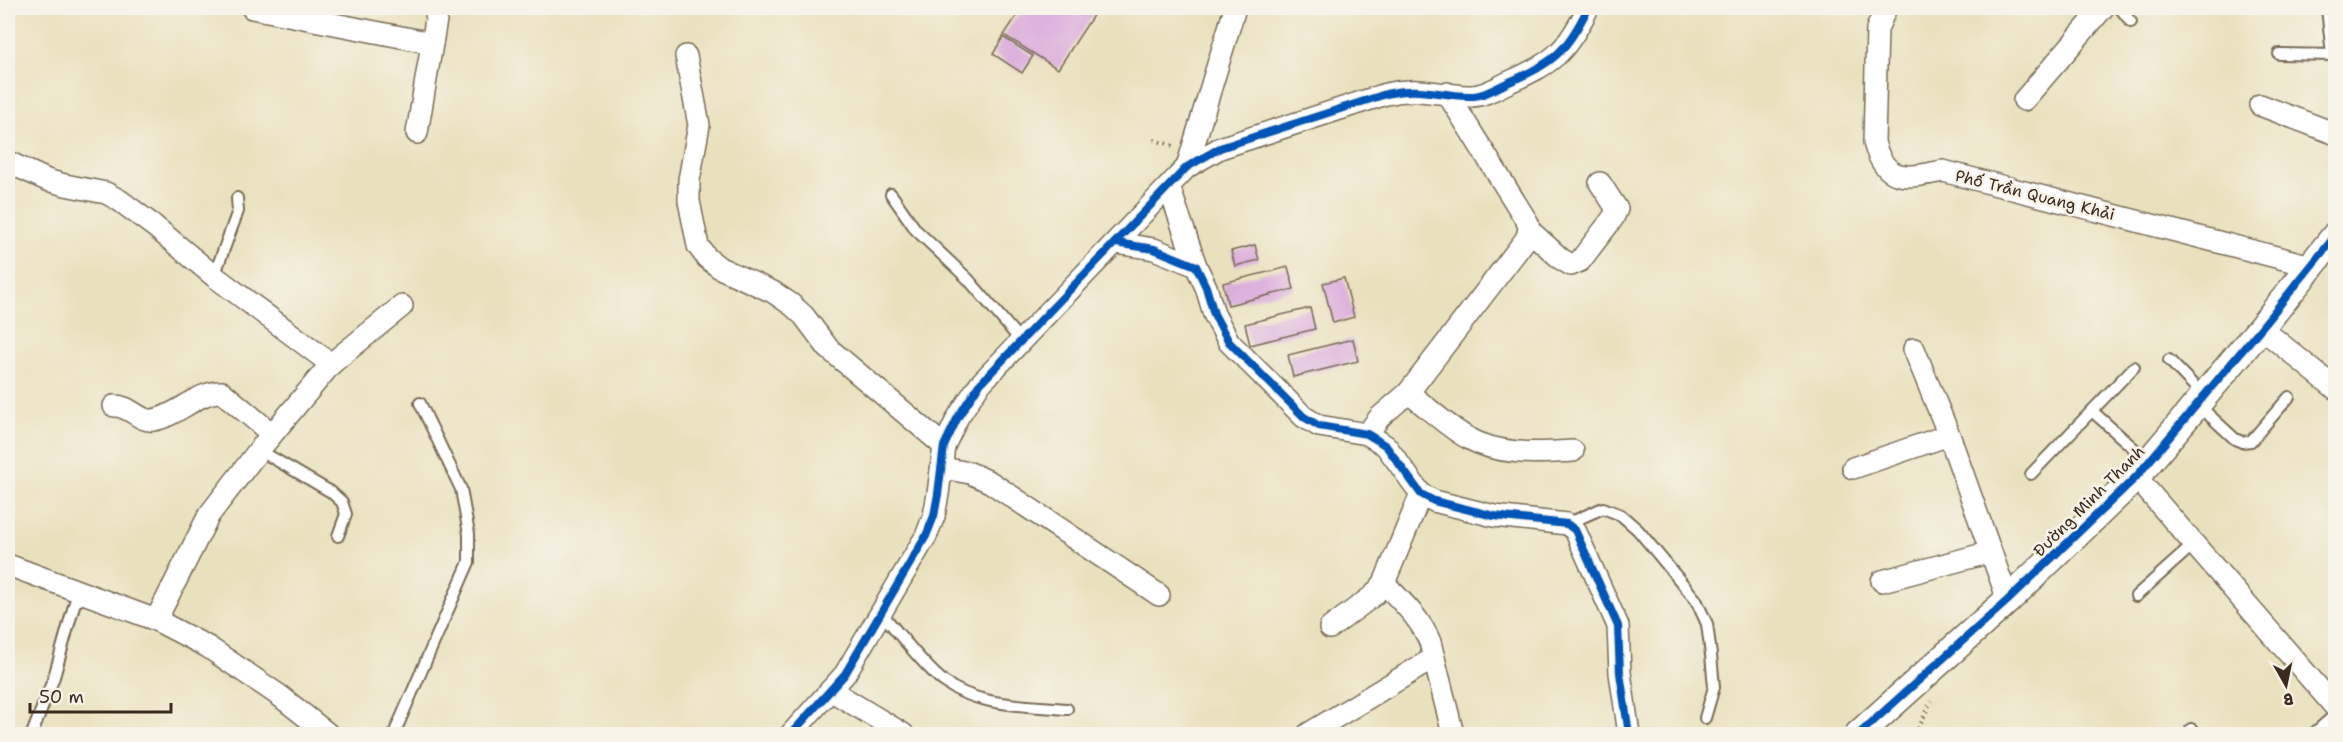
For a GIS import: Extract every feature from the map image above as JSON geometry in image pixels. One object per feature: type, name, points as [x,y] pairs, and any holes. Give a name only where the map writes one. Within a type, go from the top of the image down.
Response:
[{"type":"street","points":[[252,8],[432,43]]},
{"type":"street","points":[[417,133],[438,8]]},
{"type":"street","points":[[1187,167],[1235,8]]},
{"type":"street","points":[[791,735],[845,674],[926,536],[934,516],[944,446],[958,417],[979,385],[1187,167],[1220,148],[1386,94],[1404,90],[1470,96],[1488,92],[1541,68],[1560,54],[1575,36],[1588,8]]},
{"type":"street","name":"Phố Trần Quang Khải","points":[[1886,8],[1877,29],[1874,142],[1878,159],[1887,170],[1900,176],[1916,177],[1943,171],[2311,266]]},
{"type":"street","points":[[2024,100],[2103,8]]},
{"type":"street","points":[[686,56],[699,125],[689,180],[689,201],[698,246],[707,258],[720,268],[773,292],[792,305],[804,316],[828,348],[944,446]]},
{"type":"street","points":[[1367,434],[1380,417],[1408,393],[1526,239],[1529,230],[1528,223],[1447,93]]},
{"type":"street","points":[[2260,105],[2336,134]]},
{"type":"street","points":[[8,162],[65,185],[106,193],[154,226],[214,276],[331,364]]},
{"type":"street","points":[[1529,230],[1561,259],[1571,265],[1580,261],[1613,218],[1617,209],[1600,183]]},
{"type":"street","points":[[1169,187],[1214,314],[1229,342],[1304,417],[1319,426],[1367,434],[1386,446],[1421,494],[1434,501],[1494,516],[1567,524],[1575,530],[1618,626],[1620,673],[1629,735]]},
{"type":"street","name":"Đường Minh Thanh","points":[[1859,735],[2008,600],[2143,470],[2336,235]]},
{"type":"street","points":[[1116,243],[1154,249],[1196,266]]},
{"type":"street","points":[[156,620],[209,515],[265,442],[331,364],[402,306]]},
{"type":"street","points":[[2261,328],[2336,389]]},
{"type":"street","points":[[1914,349],[1949,435],[2008,600]]},
{"type":"street","points":[[114,406],[123,406],[144,419],[152,420],[175,412],[209,393],[222,392],[265,442]]},
{"type":"street","points":[[1408,393],[1453,428],[1480,443],[1513,452],[1573,451]]},
{"type":"street","points":[[1853,468],[1949,435]]},
{"type":"street","points":[[942,468],[970,473],[990,482],[1159,595]]},
{"type":"street","points":[[2143,470],[2194,544],[2336,708]]},
{"type":"street","points":[[1330,628],[1374,595],[1383,583],[1421,494]]},
{"type":"street","points":[[1882,581],[1991,552]]},
{"type":"street","points":[[8,565],[156,620],[208,647],[279,696],[328,735]]},
{"type":"street","points":[[1383,583],[1419,619],[1430,642],[1453,735]]},
{"type":"street","points":[[1308,735],[1434,658]]},
{"type":"street","points":[[832,691],[903,735]]},
{"type":"lane","points":[[2120,8],[2131,22]]},
{"type":"lane","points":[[2279,54],[2334,55],[2327,8]]},
{"type":"lane","points":[[891,194],[916,230],[968,279],[1022,341]]},
{"type":"lane","points":[[214,276],[238,210],[237,198]]},
{"type":"lane","points":[[2169,360],[2235,439],[2242,442],[2251,441],[2289,397]]},
{"type":"lane","points":[[2031,474],[2134,367]]},
{"type":"lane","points":[[394,735],[469,562],[469,534],[461,489],[420,403]]},
{"type":"lane","points":[[2092,411],[2143,470]]},
{"type":"lane","points":[[265,442],[342,502],[346,514],[338,536]]},
{"type":"lane","points":[[1567,524],[1604,508],[1621,515],[1638,530],[1696,600],[1707,624],[1714,687],[1705,718]]},
{"type":"lane","points":[[2136,596],[2194,544]]},
{"type":"lane","points":[[32,735],[54,676],[75,602],[87,596]]},
{"type":"lane","points":[[881,613],[943,681],[963,692],[1002,702],[1067,709]]},
{"type":"lane","points":[[2313,735],[2336,714]]},
{"type":"building","points":[[1022,8],[1084,8],[1094,14],[1058,69],[1004,35]]},
{"type":"building","points":[[1003,37],[1033,56],[1022,73],[993,54]]},
{"type":"building","points":[[1255,245],[1259,260],[1235,266],[1231,251]]},
{"type":"building","points":[[1288,267],[1294,289],[1228,305],[1223,283]]},
{"type":"building","points":[[1344,278],[1354,317],[1333,323],[1323,283]]},
{"type":"building","points":[[1310,308],[1315,329],[1250,345],[1245,324]]},
{"type":"building","points":[[1353,339],[1358,361],[1293,377],[1288,355]]},
{"type":"cycle path","points":[[791,734],[845,674],[926,536],[934,516],[944,446],[958,417],[979,385],[1187,167],[1220,148],[1386,94],[1418,91],[1473,96],[1488,92],[1536,69],[1556,55],[1573,36],[1588,8]]},
{"type":"cycle path","points":[[1859,734],[2008,600],[2136,477],[2336,235]]},
{"type":"cycle path","points":[[1116,243],[1154,249],[1196,266],[1206,287],[1214,314],[1229,342],[1304,417],[1319,426],[1367,434],[1386,446],[1421,494],[1434,501],[1494,516],[1567,524],[1575,530],[1618,626],[1620,673],[1629,734]]}]
